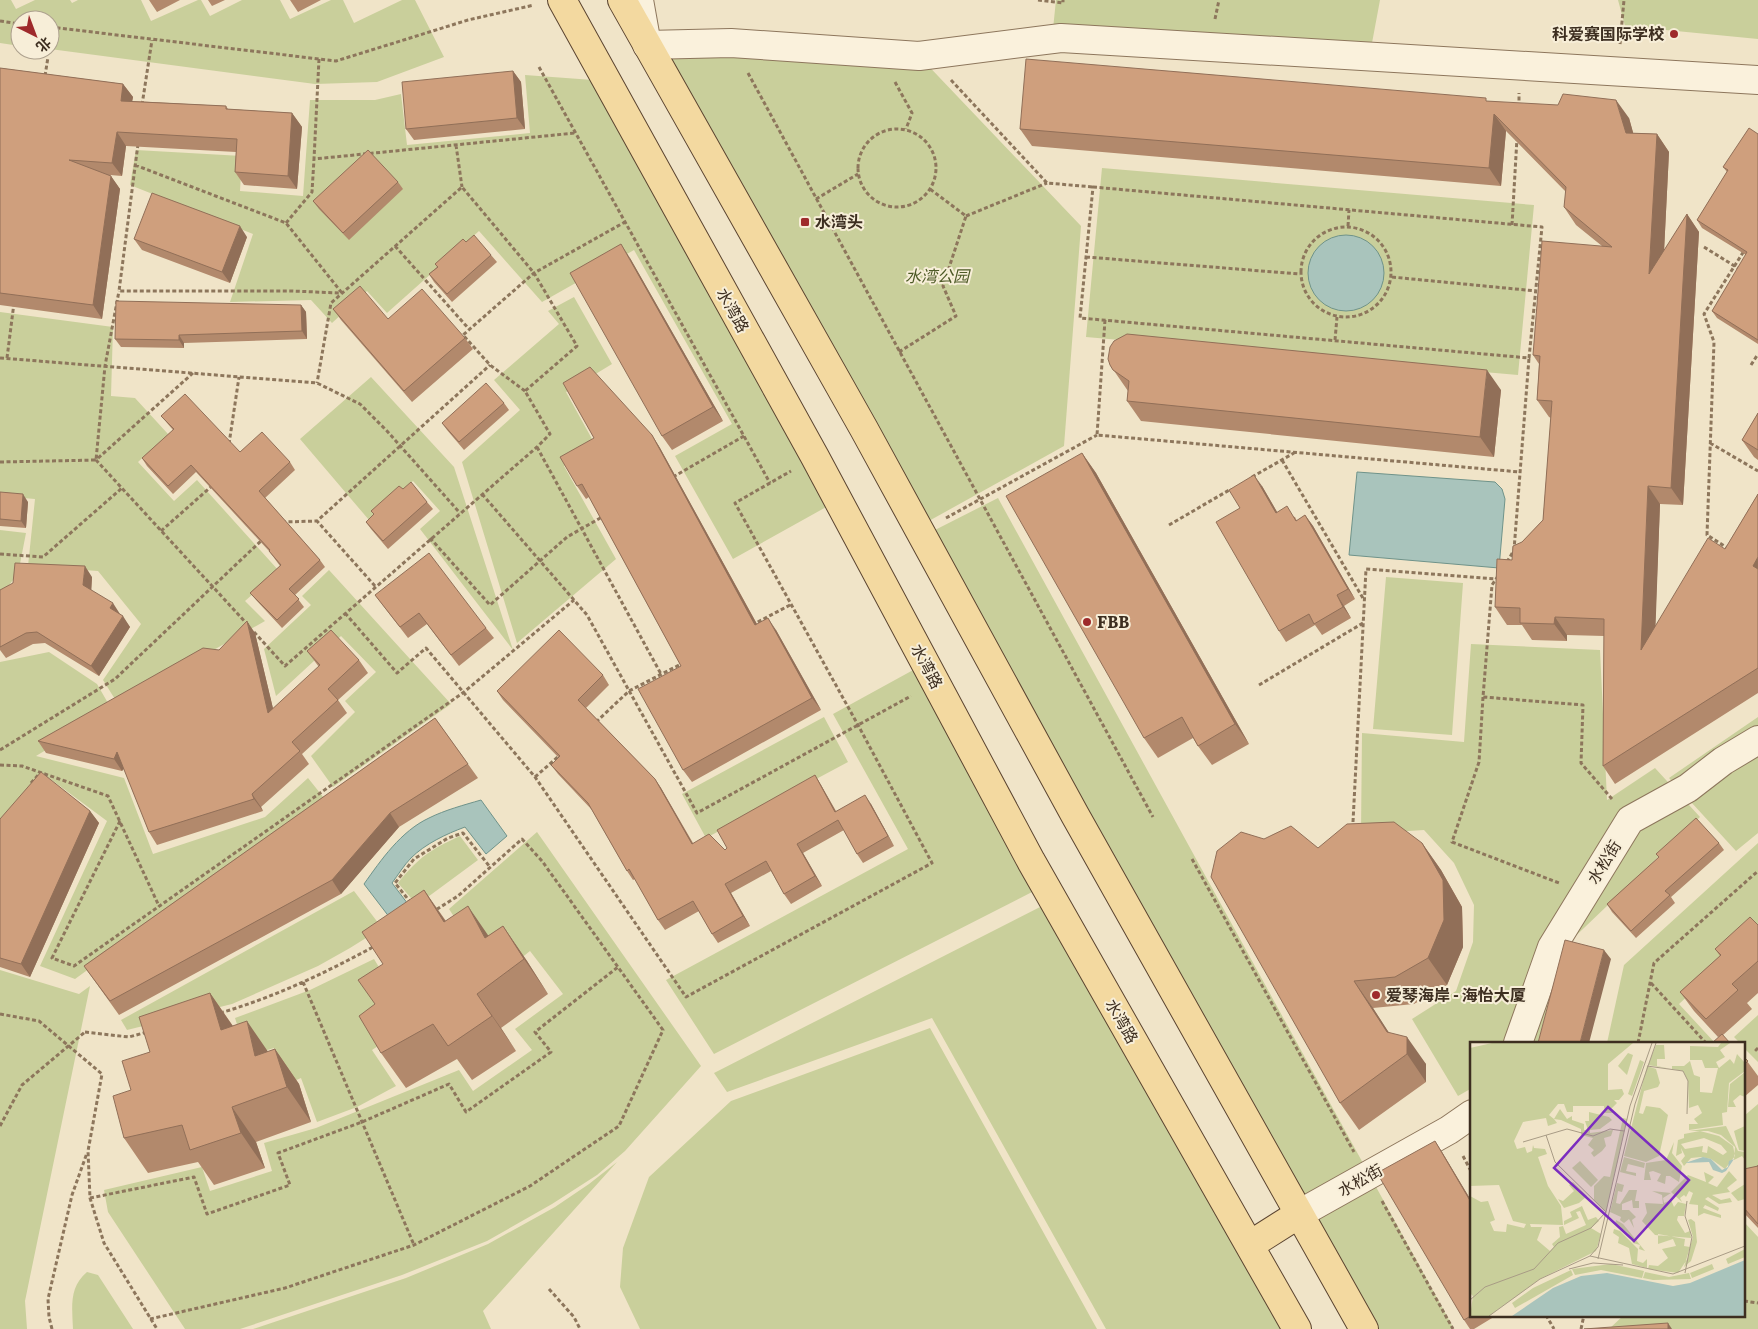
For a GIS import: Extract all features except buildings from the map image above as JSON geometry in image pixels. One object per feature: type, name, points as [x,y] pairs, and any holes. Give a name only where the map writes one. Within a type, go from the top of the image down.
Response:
[{"type":"main road","points":[[622,0],[921,532],[1070,806],[1364,1329]]},
{"type":"main road","name":"水湾路","points":[[549,2],[815,457],[1031,861],[1296,1329]]},
{"type":"main road","points":[[1250,1245],[1299,1214]]},
{"type":"street","points":[[639,0],[648,45],[731,43],[927,55],[1060,38],[1758,80]]},
{"type":"street","name":"水松街","points":[[1518,1042],[1552,947],[1630,820],[1688,788],[1724,761],[1758,740]]},
{"type":"street","name":"水松街","points":[[1299,1214],[1449,1130],[1470,1115]]},
{"type":"path","points":[[1038,0],[1063,4],[1063,0]]},
{"type":"path","points":[[1617,71],[1624,0]]},
{"type":"path","points":[[60,28],[336,61],[468,20],[549,2]]},
{"type":"path","points":[[142,108],[152,40]]},
{"type":"path","points":[[731,43],[1152,817]]},
{"type":"path","points":[[879,53],[912,113],[906,129]]},
{"type":"path","points":[[927,55],[1047,183]]},
{"type":"path","points":[[286,223],[312,192],[319,59]]},
{"type":"path","points":[[45,76],[48,60]]},
{"type":"path","points":[[1518,112],[1521,65]]},
{"type":"path","points":[[539,67],[770,483]]},
{"type":"path","points":[[893,128],[906,129],[918,133],[934,153],[937,165],[936,178],[930,189],[921,199],[909,205],[896,207],[883,204],[871,198],[863,187],[858,174],[858,161],[862,149],[870,139],[881,132],[893,128]]},
{"type":"path","points":[[1512,225],[1517,131]]},
{"type":"path","points":[[314,159],[575,132]]},
{"type":"path","points":[[138,136],[119,291],[105,366],[96,460],[285,666],[550,434],[525,391],[490,365],[463,335],[534,273],[625,222]]},
{"type":"path","points":[[456,145],[462,187],[534,273],[577,346],[525,391]]},
{"type":"path","points":[[135,165],[286,223],[342,293]]},
{"type":"path","points":[[816,199],[858,174]]},
{"type":"path","points":[[899,352],[956,316],[943,286],[966,216],[1047,183],[1542,227],[1529,358],[1514,550],[1505,564]]},
{"type":"path","points":[[317,384],[331,303],[462,187]]},
{"type":"path","points":[[1093,187],[1080,318],[1529,358]]},
{"type":"path","points":[[930,189],[966,216]]},
{"type":"path","points":[[1348,226],[1349,210]]},
{"type":"path","points":[[1348,226],[1362,229],[1375,237],[1385,248],[1391,262],[1392,277],[1387,292],[1379,304],[1367,313],[1352,317],[1337,317],[1323,312],[1311,302],[1304,289],[1300,274],[1302,260],[1309,246],[1319,235],[1333,228],[1348,226]]},
{"type":"path","points":[[1736,553],[1707,535],[1714,342],[1704,314],[1748,244]]},
{"type":"path","points":[[395,246],[469,329]]},
{"type":"path","points":[[1704,247],[1742,271]]},
{"type":"path","points":[[1086,257],[1300,274]]},
{"type":"path","points":[[1392,277],[1536,291]]},
{"type":"path","points":[[119,291],[291,291],[342,293]]},
{"type":"path","points":[[7,358],[15,300]]},
{"type":"path","points":[[1335,340],[1337,317]]},
{"type":"path","points":[[1097,435],[1105,320]]},
{"type":"path","points":[[1751,365],[1758,354]]},
{"type":"path","points":[[0,358],[317,384],[360,404],[460,513]]},
{"type":"path","points":[[281,522],[317,521],[490,365]]},
{"type":"path","points":[[0,462],[96,460],[193,373]]},
{"type":"path","points":[[229,445],[239,377]]},
{"type":"path","points":[[921,532],[1097,435],[1520,472]]},
{"type":"path","points":[[667,480],[744,436]]},
{"type":"path","points":[[1710,443],[1758,471]]},
{"type":"path","points":[[536,447],[661,674]]},
{"type":"path","points":[[1250,478],[1295,453]]},
{"type":"path","points":[[345,614],[397,673],[426,648],[535,778],[686,997],[932,863],[792,604],[735,504],[815,457]]},
{"type":"path","points":[[1282,460],[1365,601]]},
{"type":"path","points":[[162,532],[218,481]]},
{"type":"path","points":[[0,554],[43,557],[122,488]]},
{"type":"path","points":[[1170,525],[1234,488]]},
{"type":"path","points":[[482,494],[587,615],[697,813],[936,682]]},
{"type":"path","points":[[430,538],[490,605],[567,537],[607,514]]},
{"type":"path","points":[[317,521],[376,586]]},
{"type":"path","points":[[0,750],[115,679],[267,535]]},
{"type":"path","points":[[1353,822],[1366,569],[1496,579]]},
{"type":"path","points":[[1500,572],[1492,585],[1479,762],[1452,842],[1585,892]]},
{"type":"path","points":[[120,821],[52,958],[74,966],[464,692],[574,600]]},
{"type":"path","points":[[748,628],[792,604]]},
{"type":"path","points":[[1259,685],[1364,623]]},
{"type":"path","points":[[593,724],[629,691],[687,660]]},
{"type":"path","points":[[1483,697],[1583,705],[1581,763],[1630,820]]},
{"type":"path","points":[[535,778],[564,751]]},
{"type":"path","points":[[0,765],[22,766],[108,796],[159,906]]},
{"type":"path","points":[[29,786],[40,773]]},
{"type":"path","points":[[412,904],[395,882],[414,859],[448,838],[463,832],[490,867]]},
{"type":"path","points":[[150,1319],[286,1288],[414,1245],[530,1186],[619,1126],[663,1030],[542,862],[522,839],[458,896],[430,914]]},
{"type":"path","points":[[1192,859],[1453,1329]]},
{"type":"path","points":[[1638,1042],[1654,963],[1758,871]]},
{"type":"path","points":[[211,1016],[255,1003],[303,982],[381,943]]},
{"type":"path","points":[[90,1198],[194,1177],[207,1214],[290,1185],[278,1153],[362,1122],[449,1084],[466,1112],[551,1052],[535,1032],[618,967]]},
{"type":"path","points":[[303,982],[414,1245]]},
{"type":"path","points":[[1650,983],[1705,1042]]},
{"type":"path","points":[[0,1014],[39,1021],[102,1074],[88,1151],[72,1195],[48,1299],[49,1318],[52,1329]]},
{"type":"path","points":[[0,1126],[22,1085],[85,1032],[128,1037],[147,1032]]},
{"type":"path","points":[[88,1151],[90,1198],[104,1243],[157,1329]]},
{"type":"path","points":[[549,1289],[574,1317],[580,1329]]},
{"type":"path","points":[[1547,1316],[1554,1329]]},
{"type":"path","points":[[1581,1329],[1584,1316]]},
{"type":"green space","points":[[0,0],[11,0],[16,9],[35,0],[70,0],[72,3],[78,0],[141,0],[151,21],[198,0],[201,0],[210,16],[242,0],[280,0],[290,19],[331,0],[343,0],[354,23],[402,0],[415,0],[444,57],[377,82],[315,84],[60,50],[60,10],[10,10],[10,44],[0,43]]},
{"type":"green space","points":[[1056,0],[1380,0],[1372,43],[1053,29]]},
{"type":"green space","points":[[1618,0],[1758,0],[1758,39],[1625,26]]},
{"type":"green space","name":"水湾公园","points":[[648,46],[919,56],[1081,226],[1064,446],[918,527]]},
{"type":"green space","points":[[525,75],[593,80],[828,506],[733,559],[675,456],[732,424],[634,250],[542,302],[479,231],[387,313],[367,291],[332,323],[311,300],[230,302],[253,234],[130,185],[136,150],[242,156],[240,191],[303,196],[310,100],[375,100],[401,94],[407,145],[530,133]]},
{"type":"green space","points":[[1102,168],[1534,205],[1518,375],[1086,337]]},
{"type":"green space","points":[[574,297],[612,364],[566,392],[597,448],[564,466],[616,559],[517,643],[462,462],[520,410],[494,380],[559,324],[548,311]]},
{"type":"green space","points":[[0,312],[113,327],[111,396],[135,398],[168,434],[138,462],[174,501],[197,480],[279,571],[245,601],[265,621],[118,704],[103,680],[141,624],[98,571],[28,566],[35,499],[0,496]]},
{"type":"green space","points":[[371,377],[454,467],[513,650],[420,529],[440,511],[413,481],[369,520],[300,439]]},
{"type":"green space","points":[[998,498],[1454,1329],[1373,1329],[933,531]]},
{"type":"green space","points":[[0,530],[26,533],[18,574],[0,596]]},
{"type":"green space","points":[[329,570],[451,704],[333,787],[311,756],[355,712],[345,701],[376,672],[341,636],[276,696],[264,649],[311,605],[302,596]]},
{"type":"green space","points":[[1386,577],[1463,583],[1452,735],[1373,729]]},
{"type":"green space","points":[[1471,644],[1600,650],[1607,800],[1655,768],[1700,817],[1562,949],[1538,1042],[1470,1042],[1470,1089],[1458,1096],[1412,1019],[1456,991],[1473,942],[1474,905],[1454,863],[1424,830],[1361,834],[1362,733],[1464,742]]},
{"type":"green space","points":[[49,652],[97,684],[112,710],[36,756],[124,778],[153,854],[265,817],[308,778],[324,798],[75,979],[40,966],[107,821],[49,778],[0,834],[0,662]]},
{"type":"green space","points":[[915,669],[1034,891],[714,1054],[666,980],[908,849],[833,714]]},
{"type":"green space","points":[[824,717],[848,762],[706,838],[682,794]]},
{"type":"green space","points":[[1758,717],[1758,833],[1736,851],[1669,778]]},
{"type":"green space","points":[[537,832],[701,1066],[625,1151],[597,1175],[552,1204],[487,1241],[402,1275],[240,1329],[185,1329],[108,1212],[104,1190],[202,1167],[210,1191],[272,1171],[264,1143],[316,1128],[459,1070],[473,1091],[532,1050],[515,1029],[563,994],[530,951],[515,963],[473,946],[449,909]]},
{"type":"green space","points":[[460,836],[478,860],[417,905],[398,883],[426,855]]},
{"type":"green space","points":[[1758,843],[1758,931],[1679,1004],[1714,1042],[1607,1042],[1624,965]]},
{"type":"green space","points":[[354,891],[382,928],[318,966],[232,1004],[127,1030],[121,1020]]},
{"type":"green space","points":[[1042,906],[1282,1329],[1106,1329],[932,1018],[727,1092],[714,1073]]},
{"type":"green space","points":[[374,959],[397,997],[390,1038],[372,1050],[396,1086],[357,1107],[317,1122],[301,1078],[285,1085],[274,1048],[247,1056],[235,1018],[310,990]]},
{"type":"green space","points":[[0,970],[79,994],[90,986],[25,1301],[27,1329],[0,1329]]},
{"type":"green space","points":[[1758,1015],[1758,1062],[1746,1050],[1746,1042],[1739,1042],[1734,1037]]},
{"type":"green space","points":[[930,1028],[1097,1329],[640,1329],[620,1287],[623,1248],[649,1177],[731,1101]]},
{"type":"green space","points":[[1758,1104],[1758,1180],[1746,1191],[1746,1114]]},
{"type":"green space","points":[[617,1162],[483,1311],[491,1329],[253,1329],[406,1278],[488,1244],[555,1207]]},
{"type":"green space","points":[[1746,1224],[1758,1237],[1758,1329],[1609,1329],[1623,1316],[1746,1316]]},
{"type":"green space","points":[[87,1272],[98,1275],[133,1329],[73,1329],[72,1305],[74,1291],[81,1278]]},
{"type":"water","points":[[1346,235],[1360,238],[1373,246],[1381,259],[1384,273],[1381,287],[1373,300],[1360,308],[1346,311],[1332,308],[1319,300],[1311,287],[1308,273],[1311,259],[1319,246],[1332,238]]},
{"type":"water","points":[[1357,472],[1495,482],[1502,489],[1505,499],[1499,568],[1349,555]]},
{"type":"water","points":[[481,800],[507,836],[486,854],[465,827],[443,836],[423,848],[408,861],[392,883],[411,908],[390,918],[364,884],[377,865],[409,830],[441,813]]},
{"type":"place","name":"科爱赛国际学校","points":[[1674,34]]},
{"type":"place","name":"水湾头","points":[[805,222]]},
{"type":"place","name":"FBB","points":[[1087,622]]},
{"type":"place","name":"爱琴海岸 - 海怡大厦","points":[[1376,995]]}]
